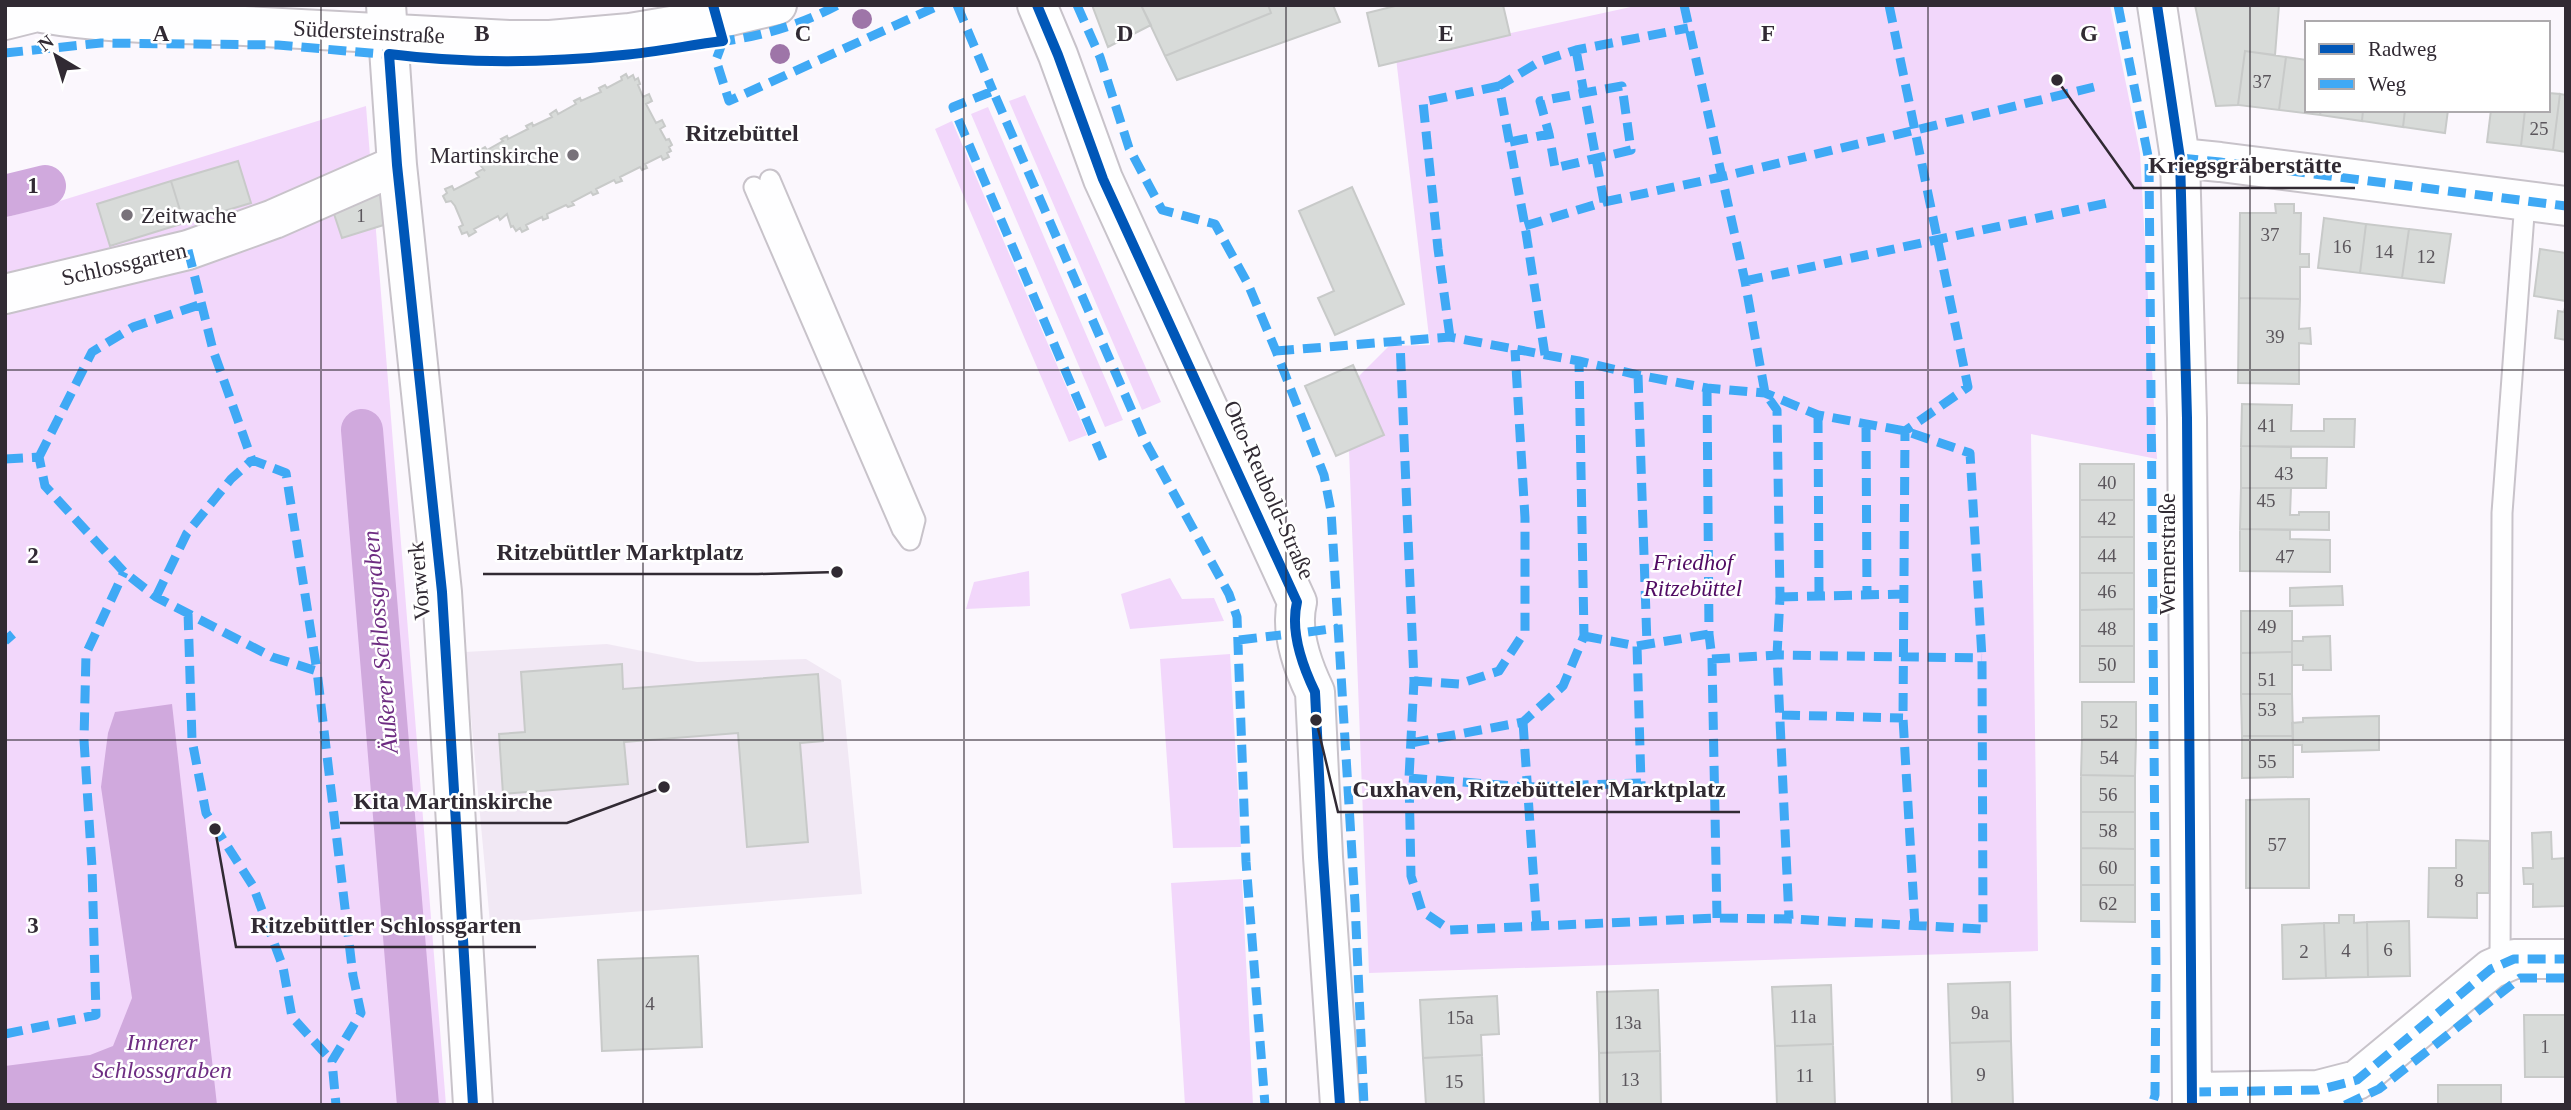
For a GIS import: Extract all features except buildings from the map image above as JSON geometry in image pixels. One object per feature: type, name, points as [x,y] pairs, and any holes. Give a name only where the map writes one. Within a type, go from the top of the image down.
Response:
[{"type":"street","name":"Südersteinstraße","points":[[5,20],[54,9],[88,21],[126,24],[386,19],[509,40],[608,20],[655,30],[777,5]]},
{"type":"street","name":"Otto-Reubold-Straße","points":[[1037,5],[1103,179],[1297,602],[1293,619],[1306,673],[1315,692],[1340,1105]]},
{"type":"street","name":"Wernerstraße","points":[[2157,5],[2180,158],[2187,418],[2192,1098]]},
{"type":"street","name":"Vorwerk","points":[[386,19],[397,165],[442,592],[473,1105]]},
{"type":"street","points":[[2180,158],[2566,206]]},
{"type":"street","name":"Schlossgarten","points":[[5,294],[188,250],[274,219],[397,165]]},
{"type":"street","points":[[2192,1098],[2318,1090],[2357,1080],[2477,978],[2500,964],[2514,959],[2566,959]]},
{"type":"lane","points":[[762,183],[915,520],[910,540],[902,529],[762,183]]},
{"type":"lane","points":[[2500,964],[2502,513],[2525,201]]},
{"type":"shaded area","points":[[607,644],[697,662],[806,659],[841,680],[862,894],[490,923],[465,652]]},
{"type":"green space","name":"Friedhof Ritzebüttel","points":[[1640,5],[2110,5],[2140,153],[2157,459],[2031,434],[2038,951],[1369,973],[1349,450],[1384,435],[1358,377],[1389,346],[1430,345],[1396,58]]},
{"type":"green space","points":[[1025,95],[1161,402],[1142,410],[1009,101]]},
{"type":"green space","points":[[366,106],[446,1105],[5,1105],[5,218]]},
{"type":"green space","points":[[988,107],[1123,420],[1105,427],[971,114]]},
{"type":"green space","points":[[952,121],[1087,435],[1069,442],[935,129]]},
{"type":"green space","points":[[1029,571],[1030,606],[966,609],[974,582]]},
{"type":"green space","points":[[1170,578],[1182,599],[1214,598],[1224,621],[1130,629],[1121,594]]},
{"type":"green space","points":[[1230,654],[1241,847],[1173,848],[1160,659]]},
{"type":"green space","points":[[1242,879],[1253,1105],[1185,1105],[1171,883]]},
{"type":"water","name":"Innerer Schlossgraben","points":[[172,704],[217,1105],[5,1105],[5,1066],[90,1055],[113,1046],[132,998],[101,787],[108,733],[115,712]]},
{"type":"waterway","name":"Äußerer Schlossgraben","points":[[5,196],[45,186]]},
{"type":"waterway","name":"Äußerer Schlossgraben","points":[[362,430],[418,1105]]},
{"type":"marked path","points":[[717,42],[779,29],[838,5]]},
{"type":"marked path","points":[[723,41],[716,60],[729,101],[940,5]]},
{"type":"marked path","points":[[957,5],[993,91]]},
{"type":"marked path","points":[[1077,5],[1100,57],[1129,148],[1162,210],[1215,224],[1248,284],[1324,475],[1331,511],[1355,903],[1364,1105]]},
{"type":"marked path","points":[[1684,5],[1745,281],[1765,393],[1777,410],[1780,597],[1777,655],[1789,919]]},
{"type":"marked path","points":[[1889,5],[1968,387],[1905,431],[1903,718],[1915,926]]},
{"type":"marked path","points":[[2118,5],[2149,161],[2156,974],[2155,1095],[2152,1105]]},
{"type":"marked path","points":[[1545,355],[1499,86],[1539,62],[1576,50],[1688,28]]},
{"type":"marked path","points":[[5,53],[101,43],[278,45],[393,55]]},
{"type":"marked path","points":[[1525,226],[1604,202],[1576,50]]},
{"type":"marked path","points":[[1450,337],[1423,102],[1499,86]]},
{"type":"marked path","points":[[1510,142],[1549,134],[1555,168],[1631,150],[1622,86],[1540,101],[1549,134]]},
{"type":"marked path","points":[[1604,202],[1721,177],[2094,87]]},
{"type":"marked path","points":[[1103,459],[953,107],[993,91],[1146,443],[1229,594],[1237,617],[1246,862],[1265,1105]]},
{"type":"marked path","points":[[2180,158],[2566,206]]},
{"type":"marked path","points":[[1745,281],[2112,202]]},
{"type":"marked path","points":[[188,250],[213,350],[252,460],[286,473],[317,671]]},
{"type":"marked path","points":[[39,457],[92,352],[133,327],[202,304]]},
{"type":"marked path","points":[[1276,351],[1450,337],[1707,388],[1765,393],[1818,415],[1905,431],[1970,453],[1982,658],[1983,929],[1717,918],[1450,930],[1422,911],[1411,876],[1409,778],[1414,681],[1400,341]]},
{"type":"marked path","points":[[1414,681],[1459,684],[1499,671],[1525,631],[1525,518],[1515,350]]},
{"type":"marked path","points":[[1411,743],[1523,722],[1563,686],[1584,636],[1579,361]]},
{"type":"marked path","points":[[1638,375],[1647,645]]},
{"type":"marked path","points":[[1707,388],[1709,634],[1712,659],[1717,918]]},
{"type":"marked path","points":[[1818,415],[1819,595]]},
{"type":"marked path","points":[[1866,424],[1867,595]]},
{"type":"marked path","points":[[5,459],[39,457],[45,486],[124,572],[156,597],[272,657],[317,671],[353,976],[361,1013],[332,1061],[336,1105]]},
{"type":"marked path","points":[[156,597],[187,533],[231,479],[252,460]]},
{"type":"marked path","points":[[5,1034],[96,1015],[92,867],[84,740],[86,654],[124,572]]},
{"type":"marked path","points":[[1780,597],[1904,594]]},
{"type":"marked path","points":[[188,612],[192,740],[206,813],[253,886],[283,967],[292,1017],[332,1061]]},
{"type":"marked path","points":[[1308,632],[1338,628]]},
{"type":"marked path","points":[[5,641],[13,634]]},
{"type":"marked path","points":[[1584,636],[1637,646],[1709,634]]},
{"type":"marked path","points":[[1239,640],[1281,635]]},
{"type":"marked path","points":[[1409,778],[1527,787],[1641,783],[1637,646]]},
{"type":"marked path","points":[[1712,659],[1777,655],[1982,658]]},
{"type":"marked path","points":[[1782,715],[1903,718]]},
{"type":"marked path","points":[[1523,722],[1537,927]]},
{"type":"marked path","points":[[2193,1092],[2318,1090],[2357,1080],[2491,969],[2514,959],[2566,959]]},
{"type":"marked path","points":[[2345,1105],[2379,1089],[2520,978],[2566,978]]},
{"type":"cycle path","points":[[473,1105],[442,592],[397,165],[389,54],[447,60],[535,61],[636,54],[723,41],[713,5]]},
{"type":"cycle path","points":[[1037,5],[1103,179],[1297,602],[1295,624],[1298,648],[1315,692],[1340,1105]]},
{"type":"cycle path","points":[[2157,5],[2180,158],[2187,418],[2192,1105]]},
{"type":"place","name":"Kriegsgräberstätte","points":[[2057,80]]},
{"type":"place","name":"Martinskirche","points":[[573,155]]},
{"type":"place","name":"Zeitwache","points":[[127,215]]},
{"type":"place","name":"Ritzebüttler Marktplatz","points":[[837,572]]},
{"type":"place","name":"Cuxhaven, Ritzebütteler Marktplatz","points":[[1316,720]]},
{"type":"place","name":"Kita Martinskirche","points":[[664,787]]},
{"type":"place","name":"Ritzebüttler Schlossgarten","points":[[215,829]]},
{"type":"district","name":"Ritzebüttel","points":[[742,133]]}]
